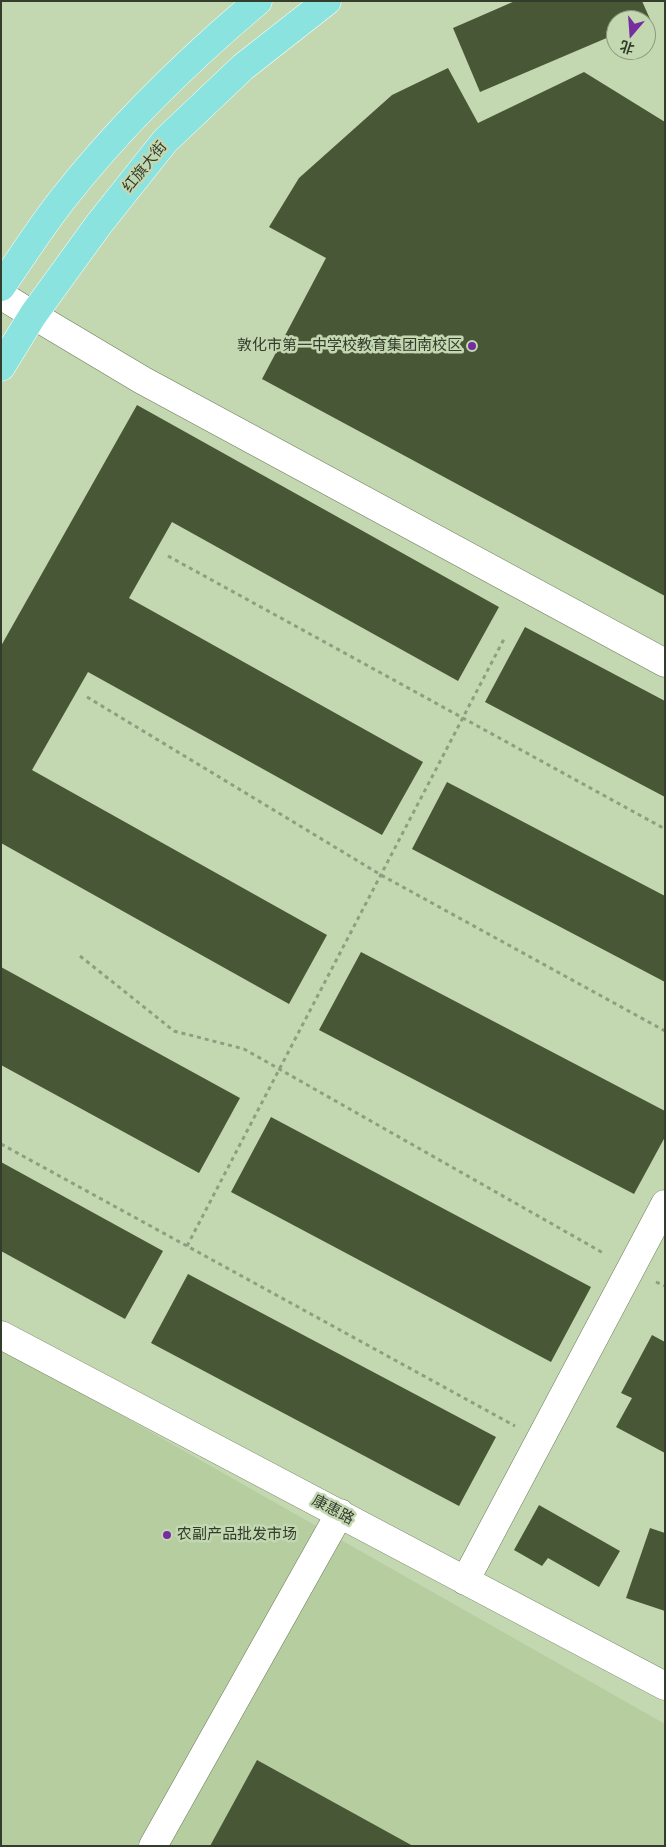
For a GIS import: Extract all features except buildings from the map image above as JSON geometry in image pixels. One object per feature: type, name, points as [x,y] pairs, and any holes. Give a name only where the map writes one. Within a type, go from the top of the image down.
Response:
[{"type":"main road","points":[[1,287],[62,200],[136,114],[218,35],[258,1]]},
{"type":"main road","name":"红旗大街","points":[[1,367],[33,316],[99,224],[165,141],[244,67],[327,1]]},
{"type":"street","points":[[1,295],[142,380],[665,663]]},
{"type":"street","points":[[465,1580],[665,1204]]},
{"type":"street","name":"康惠路","points":[[1,1335],[665,1686]]},
{"type":"street","points":[[153,1846],[340,1514]]},
{"type":"path","points":[[168,556],[665,829]]},
{"type":"path","points":[[187,1246],[504,639]]},
{"type":"path","points":[[87,697],[381,875],[665,1031]]},
{"type":"path","points":[[80,956],[131,999],[174,1031],[244,1049],[631,1269],[665,1286]]},
{"type":"path","points":[[1,1144],[540,1440]]},
{"type":"shaded area","name":"农副产品批发市场","points":[[1,1347],[665,1724],[665,1846],[1,1846]]},
{"type":"place","name":"敦化市第一中学校教育集团南校区","points":[[472,346]]},
{"type":"place","name":"农副产品批发市场","points":[[167,1535]]}]
